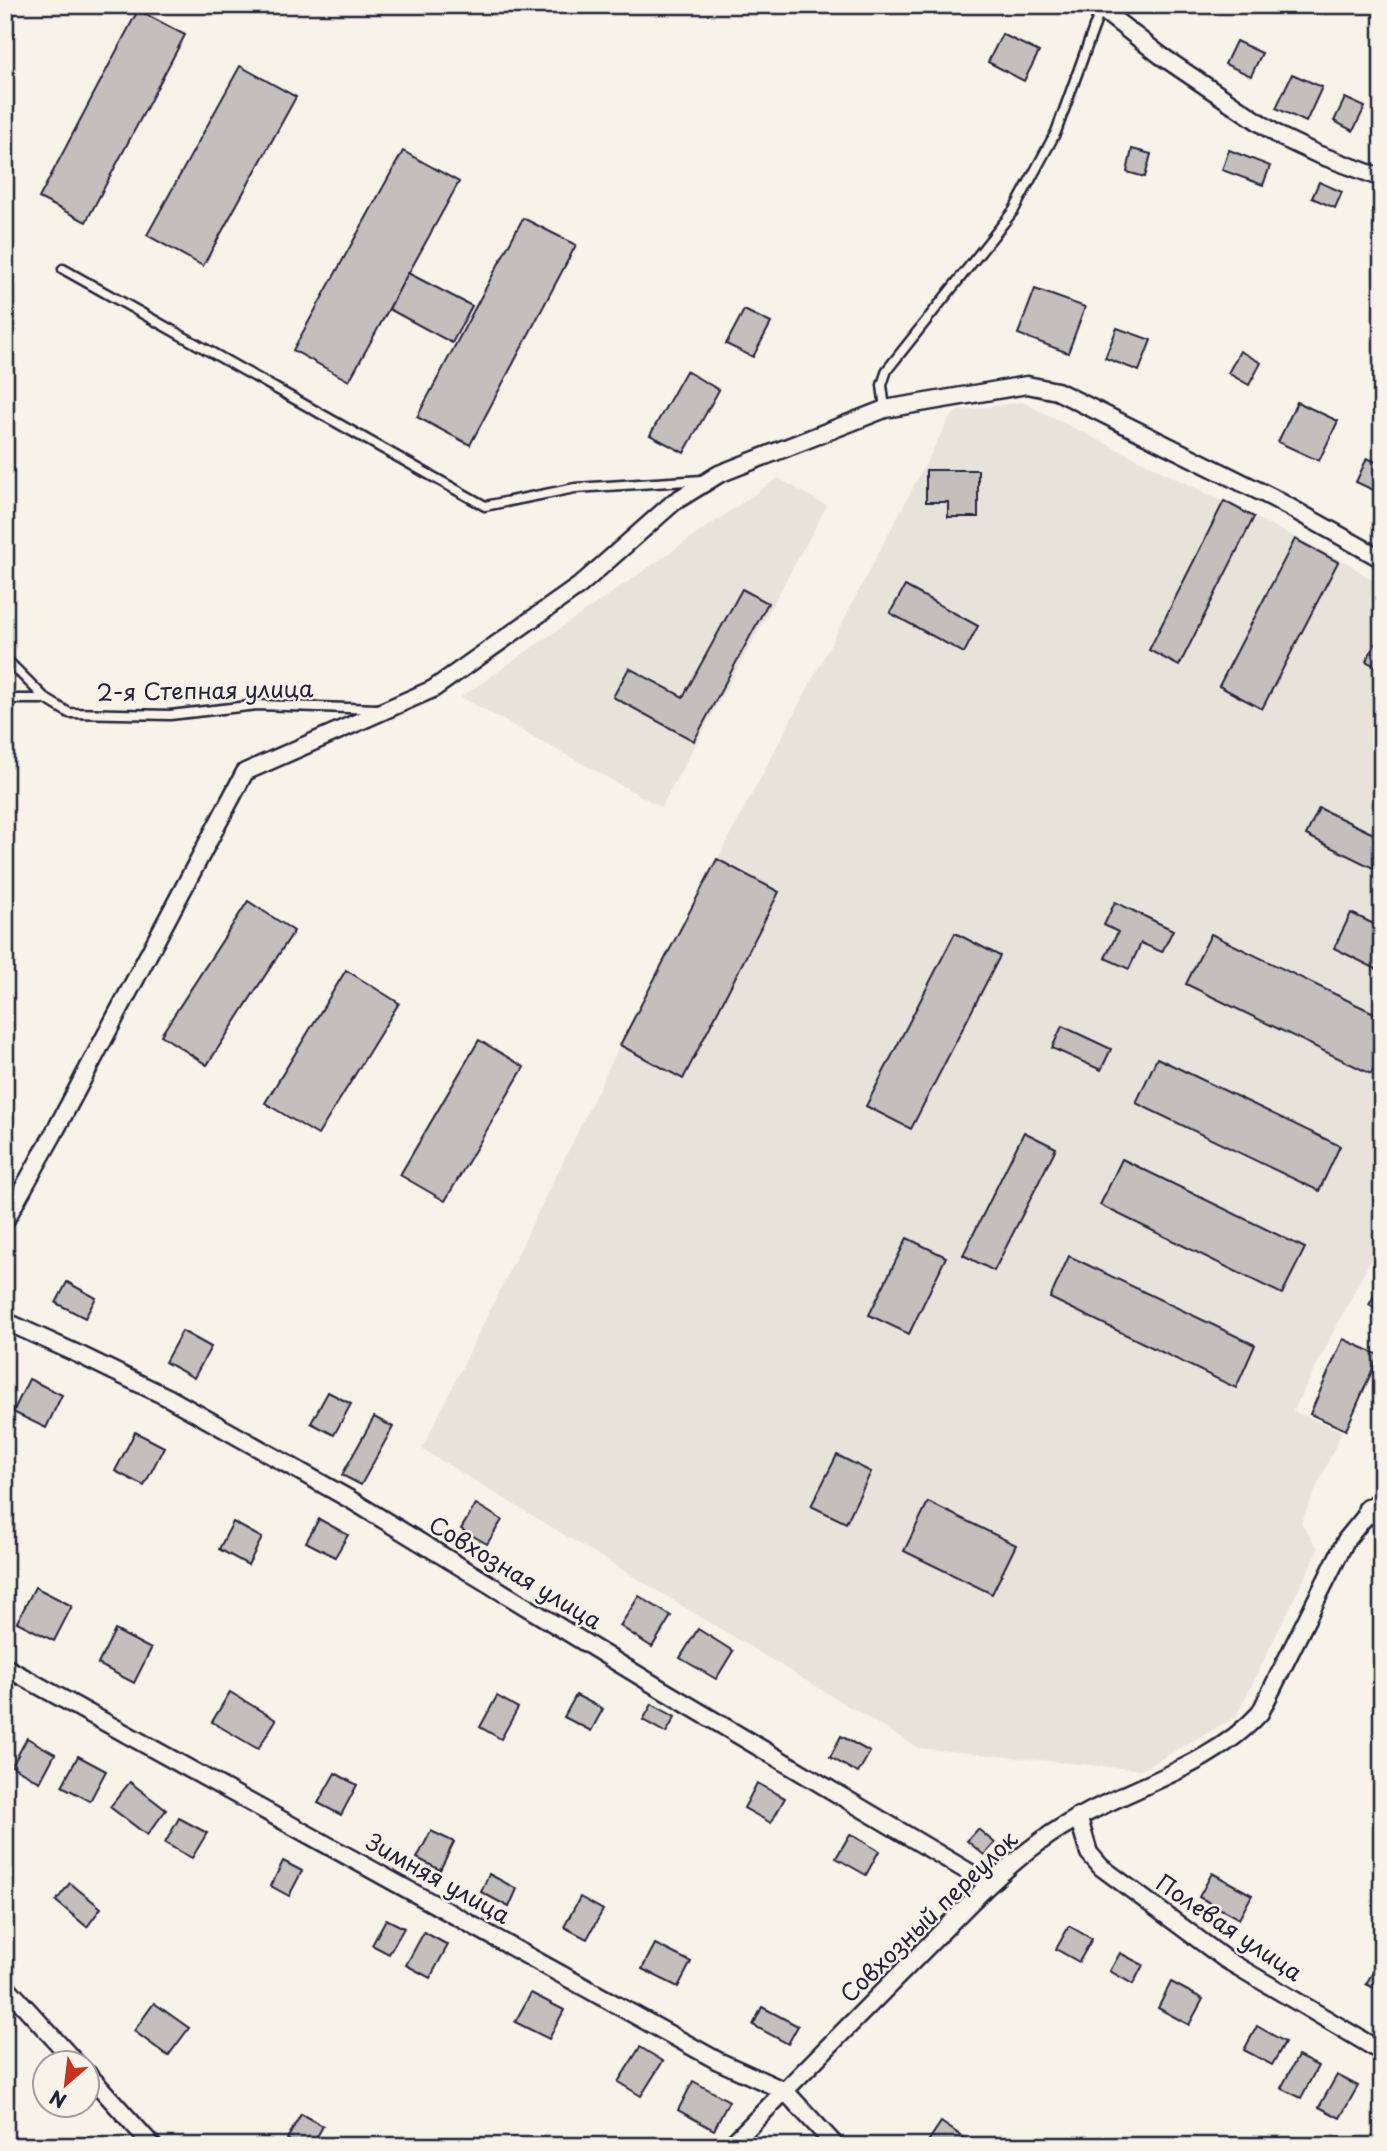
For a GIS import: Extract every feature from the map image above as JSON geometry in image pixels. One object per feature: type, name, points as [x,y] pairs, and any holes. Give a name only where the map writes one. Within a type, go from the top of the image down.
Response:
[{"type":"street","points":[[1100,6],[1160,55],[1281,137],[1317,154],[1382,178]]},
{"type":"street","points":[[5,1221],[245,772],[433,689],[579,586],[674,502],[706,480],[885,409],[1027,385],[1057,391],[1273,498],[1382,559]]},
{"type":"street","name":"Совхозная улица","points":[[5,1321],[169,1398],[351,1500],[989,1884]]},
{"type":"street","name":"Совхозный переулок","points":[[730,2146],[989,1884],[1041,1841],[1078,1816],[1214,1752],[1243,1731],[1260,1713],[1346,1540],[1378,1508]]},
{"type":"street","name":"Зимняя улица","points":[[5,1667],[718,2061],[785,2091],[836,2146]]},
{"type":"street","name":"Полевая улица","points":[[1078,1816],[1089,1853],[1101,1867],[1225,1959],[1382,2052]]},
{"type":"street","points":[[5,1985],[66,2050]]},
{"type":"street","points":[[102,2090],[153,2146]]},
{"type":"lane","points":[[885,409],[882,385],[887,370],[1014,210],[1056,132],[1100,6]]},
{"type":"lane","points":[[63,269],[485,506],[575,488],[706,480]]},
{"type":"lane","name":"2-я Степная улица","points":[[5,658],[46,699],[69,713],[170,715],[257,705],[385,709]]},
{"type":"lane","points":[[5,699],[46,699]]},
{"type":"shaded area","points":[[1022,402],[1347,563],[1382,587],[1382,1238],[1293,1411],[1342,1431],[1301,1523],[1319,1548],[1236,1717],[1141,1770],[918,1748],[422,1449],[620,1045],[949,419],[957,411]]},
{"type":"shaded area","points":[[778,478],[827,506],[661,807],[461,697]]},
{"type":"building","points":[[138,10],[185,35],[86,222],[39,198]]},
{"type":"building","points":[[1002,34],[1039,52],[1024,81],[988,62]]},
{"type":"building","points":[[1236,41],[1262,53],[1251,76],[1225,64]]},
{"type":"building","points":[[240,66],[296,97],[203,266],[147,235]]},
{"type":"building","points":[[1292,74],[1322,87],[1306,122],[1276,108]]},
{"type":"building","points":[[1345,98],[1365,107],[1353,131],[1334,121]]},
{"type":"building","points":[[1132,149],[1151,154],[1145,177],[1127,172]]},
{"type":"building","points":[[1229,150],[1270,166],[1263,185],[1222,170]]},
{"type":"building","points":[[403,151],[459,182],[349,381],[293,350]]},
{"type":"building","points":[[1319,182],[1342,192],[1335,208],[1312,198]]},
{"type":"building","points":[[523,218],[576,245],[470,445],[417,417]]},
{"type":"building","points":[[408,273],[472,306],[452,343],[389,309]]},
{"type":"building","points":[[1035,289],[1085,307],[1068,353],[1018,334]]},
{"type":"building","points":[[744,310],[771,323],[753,357],[726,344]]},
{"type":"building","points":[[1117,328],[1151,340],[1139,371],[1105,358]]},
{"type":"building","points":[[1240,351],[1261,363],[1249,385],[1228,373]]},
{"type":"building","points":[[686,371],[719,390],[684,453],[650,435]]},
{"type":"building","points":[[1297,402],[1338,421],[1319,461],[1278,442]]},
{"type":"building","points":[[1367,458],[1382,465],[1382,494],[1356,482]]},
{"type":"building","points":[[926,470],[978,470],[978,517],[948,517],[948,502],[926,502]]},
{"type":"building","points":[[1224,501],[1254,517],[1179,666],[1149,650]]},
{"type":"building","points":[[1295,539],[1338,562],[1262,709],[1219,686]]},
{"type":"building","points":[[905,586],[978,626],[964,653],[890,613]]},
{"type":"building","points":[[742,589],[768,603],[694,741],[613,697],[629,668],[683,697]]},
{"type":"building","points":[[1382,632],[1382,670],[1366,661]]},
{"type":"building","points":[[1319,808],[1382,838],[1382,849],[1373,868],[1306,835]]},
{"type":"building","points":[[717,859],[779,892],[683,1079],[620,1045]]},
{"type":"building","points":[[248,901],[294,931],[207,1065],[161,1035]]},
{"type":"building","points":[[1115,902],[1173,930],[1162,952],[1141,943],[1129,969],[1105,958],[1118,932],[1104,925]]},
{"type":"building","points":[[1351,913],[1382,928],[1382,972],[1334,948]]},
{"type":"building","points":[[955,933],[1000,956],[911,1129],[866,1106]]},
{"type":"building","points":[[1211,934],[1382,1017],[1382,1051],[1371,1074],[1186,984]]},
{"type":"building","points":[[346,970],[399,1003],[318,1135],[265,1103]]},
{"type":"building","points":[[1062,1026],[1111,1049],[1101,1070],[1052,1048]]},
{"type":"building","points":[[479,1040],[524,1067],[445,1201],[400,1175]]},
{"type":"building","points":[[1157,1058],[1340,1146],[1319,1191],[1136,1103]]},
{"type":"building","points":[[1024,1132],[1056,1148],[994,1271],[963,1255]]},
{"type":"building","points":[[1122,1159],[1305,1248],[1282,1294],[1100,1205]]},
{"type":"building","points":[[907,1238],[946,1257],[909,1334],[869,1315]]},
{"type":"building","points":[[1069,1256],[1255,1345],[1236,1388],[1050,1298]]},
{"type":"building","points":[[1382,1281],[1382,1312],[1369,1305]]},
{"type":"building","points":[[67,1282],[96,1298],[85,1318],[56,1303]]},
{"type":"building","points":[[182,1331],[211,1347],[194,1378],[165,1362]]},
{"type":"building","points":[[1343,1339],[1379,1355],[1346,1430],[1310,1414]]},
{"type":"building","points":[[29,1379],[62,1395],[46,1428],[13,1412]]},
{"type":"building","points":[[328,1392],[351,1404],[334,1435],[311,1423]]},
{"type":"building","points":[[374,1417],[393,1427],[361,1485],[342,1475]]},
{"type":"building","points":[[135,1432],[164,1447],[144,1486],[115,1471]]},
{"type":"building","points":[[837,1455],[871,1472],[846,1523],[811,1506]]},
{"type":"building","points":[[928,1502],[1016,1545],[992,1594],[904,1551]]},
{"type":"building","points":[[476,1504],[502,1520],[487,1544],[461,1529]]},
{"type":"building","points":[[319,1519],[348,1535],[335,1557],[306,1542]]},
{"type":"building","points":[[233,1522],[262,1538],[248,1565],[219,1549]]},
{"type":"building","points":[[35,1587],[72,1606],[54,1641],[17,1622]]},
{"type":"building","points":[[639,1596],[671,1616],[652,1647],[620,1626]]},
{"type":"building","points":[[698,1629],[733,1651],[716,1679],[680,1658]]},
{"type":"building","points":[[115,1630],[151,1649],[134,1683],[98,1664]]},
{"type":"building","points":[[230,1692],[276,1720],[258,1749],[212,1722]]},
{"type":"building","points":[[576,1695],[603,1709],[591,1731],[564,1717]]},
{"type":"building","points":[[497,1696],[518,1708],[501,1739],[480,1727]]},
{"type":"building","points":[[652,1704],[675,1717],[666,1733],[643,1720]]},
{"type":"building","points":[[841,1736],[870,1752],[858,1773],[830,1757]]},
{"type":"building","points":[[27,1738],[55,1754],[40,1782],[12,1766]]},
{"type":"building","points":[[78,1756],[106,1771],[90,1801],[62,1786]]},
{"type":"building","points":[[335,1773],[357,1785],[341,1815],[318,1803]]},
{"type":"building","points":[[130,1782],[166,1810],[147,1835],[110,1807]]},
{"type":"building","points":[[757,1783],[785,1798],[771,1823],[744,1808]]},
{"type":"building","points":[[179,1818],[207,1833],[192,1858],[165,1843]]},
{"type":"building","points":[[978,1829],[995,1843],[984,1855],[967,1841]]},
{"type":"building","points":[[431,1831],[454,1842],[440,1870],[417,1858]]},
{"type":"building","points":[[850,1834],[879,1851],[866,1875],[836,1858]]},
{"type":"building","points":[[283,1861],[302,1871],[289,1896],[271,1886]]},
{"type":"building","points":[[1212,1873],[1252,1895],[1239,1919],[1199,1897]]},
{"type":"building","points":[[489,1874],[517,1889],[509,1907],[481,1892]]},
{"type":"building","points":[[70,1883],[101,1908],[87,1927],[56,1901]]},
{"type":"building","points":[[580,1897],[603,1910],[587,1939],[564,1927]]},
{"type":"building","points":[[386,1919],[404,1928],[389,1954],[372,1945]]},
{"type":"building","points":[[1069,1926],[1092,1939],[1079,1962],[1056,1949]]},
{"type":"building","points":[[424,1932],[448,1945],[430,1978],[406,1965]]},
{"type":"building","points":[[655,1944],[691,1962],[678,1987],[642,1969]]},
{"type":"building","points":[[1120,1953],[1143,1965],[1133,1984],[1110,1971]]},
{"type":"building","points":[[1382,1956],[1382,1992],[1366,1984]]},
{"type":"building","points":[[1171,1982],[1203,1999],[1189,2025],[1158,2008]]},
{"type":"building","points":[[531,1993],[564,2010],[549,2039],[515,2022]]},
{"type":"building","points":[[154,2003],[189,2028],[168,2056],[134,2031]]},
{"type":"building","points":[[762,2007],[798,2026],[788,2044],[753,2025]]},
{"type":"building","points":[[1257,2026],[1285,2042],[1272,2065],[1244,2050]]},
{"type":"building","points":[[640,2047],[663,2061],[641,2096],[618,2082]]},
{"type":"building","points":[[1298,2056],[1318,2066],[1301,2098],[1281,2088]]},
{"type":"building","points":[[1337,2075],[1358,2086],[1340,2118],[1319,2107]]},
{"type":"building","points":[[693,2081],[729,2101],[714,2130],[678,2110]]},
{"type":"building","points":[[301,2114],[323,2126],[312,2146],[299,2146],[287,2139]]},
{"type":"building","points":[[941,2122],[966,2139],[961,2146],[925,2146]]}]
